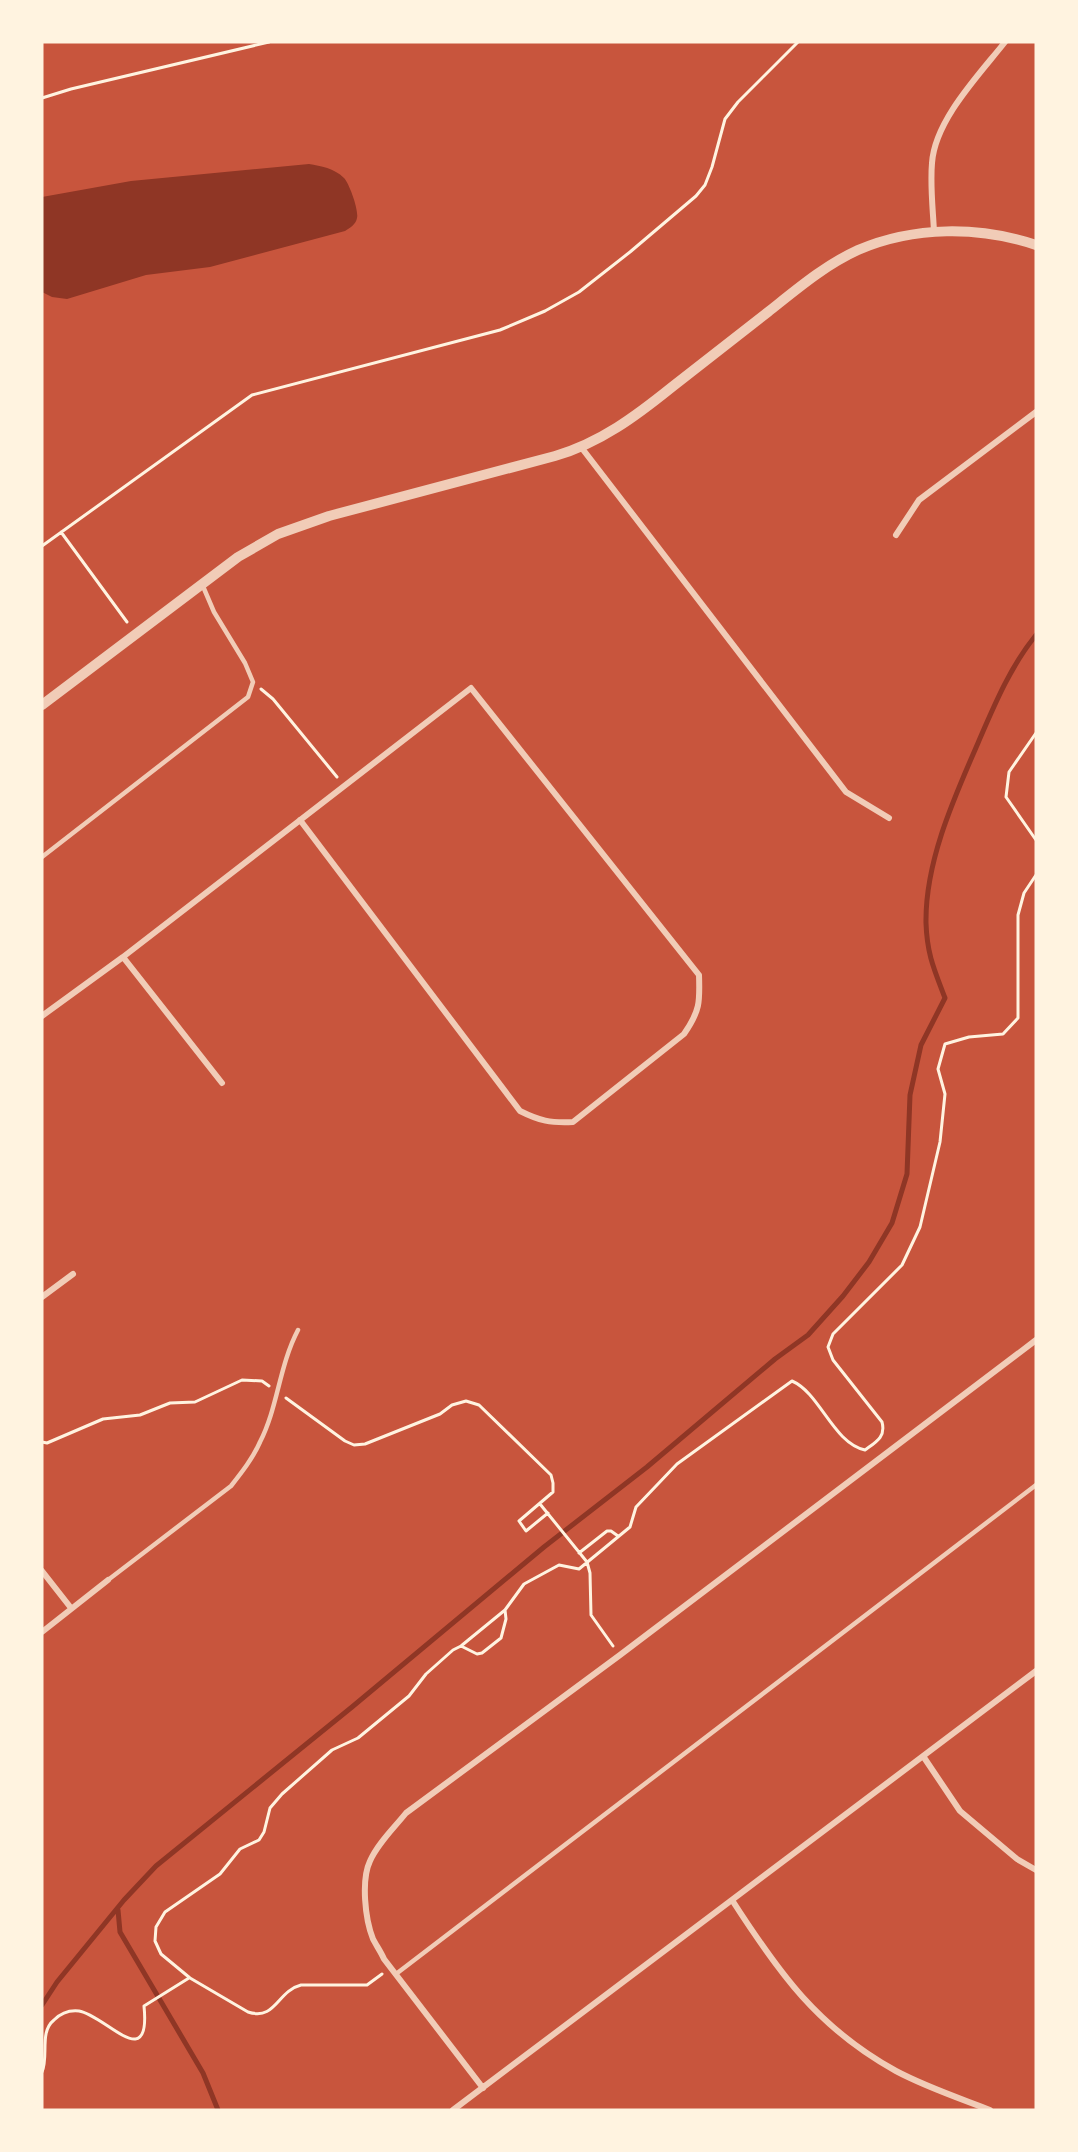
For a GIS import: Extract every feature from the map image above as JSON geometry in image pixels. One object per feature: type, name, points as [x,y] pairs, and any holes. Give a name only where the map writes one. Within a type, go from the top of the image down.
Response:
[{"type":"street","points":[[934,232],[932,161],[938,139],[951,112],[1005,42]]},
{"type":"street","points":[[42,705],[202,583],[256,545],[302,525],[555,456],[581,447],[624,424],[799,288],[841,259],[860,250],[883,242],[934,232],[956,231],[1004,236],[1036,245]]},
{"type":"street","points":[[896,535],[919,500],[1036,412]]},
{"type":"street","points":[[581,447],[846,792],[889,818]]},
{"type":"street","points":[[42,1016],[123,957],[300,820],[471,688],[699,975],[700,998],[696,1017],[684,1034],[573,1122],[550,1123],[533,1118],[520,1111],[300,820]]},
{"type":"street","points":[[123,957],[222,1083]]},
{"type":"street","points":[[42,1297],[73,1274]]},
{"type":"street","points":[[483,2088],[390,1967],[373,1939],[367,1917],[365,1887],[369,1862],[383,1841],[406,1813],[620,1655],[1036,1340]]},
{"type":"street","points":[[42,1571],[71,1608]]},
{"type":"street","points":[[42,1632],[108,1580]]},
{"type":"street","points":[[453,2110],[1036,1671]]},
{"type":"street","points":[[923,1756],[960,1811],[1017,1860],[1036,1869]]},
{"type":"street","points":[[732,1900],[766,1953],[796,1992],[845,2037],[898,2072],[990,2110]]},
{"type":"lane","points":[[42,857],[248,697],[253,682],[245,663],[214,612],[202,583]]},
{"type":"lane","points":[[108,1580],[231,1486],[247,1466],[261,1441],[288,1349],[298,1330]]},
{"type":"lane","points":[[396,1974],[1036,1485]]},
{"type":"path","points":[[42,98],[70,89],[269,42]]},
{"type":"path","points":[[42,546],[252,395],[500,330],[545,311],[579,292],[696,196],[705,185],[712,167],[725,119],[738,102],[798,42]]},
{"type":"path","points":[[61,532],[136,634]]},
{"type":"path","points":[[253,682],[273,699],[344,786]]},
{"type":"path","points":[[1036,733],[1009,772],[1006,797],[1036,840]]},
{"type":"path","points":[[390,1967],[367,1985],[301,1985],[291,1988],[268,2011],[258,2015],[248,2012],[190,1978],[161,1954],[154,1941],[156,1927],[165,1912],[220,1874],[240,1849],[259,1840],[264,1832],[270,1808],[332,1750],[358,1738],[409,1696],[426,1674],[505,1610],[524,1584],[559,1565],[579,1569],[630,1527],[636,1507],[677,1464],[792,1381],[801,1384],[830,1422],[856,1448],[865,1450],[880,1438],[884,1431],[882,1422],[833,1360],[828,1347],[833,1334],[902,1265],[920,1227],[940,1142],[945,1094],[938,1070],[945,1044],[969,1037],[1004,1034],[1018,1018],[1018,915],[1024,893],[1036,875]]},
{"type":"path","points":[[42,1442],[47,1443],[103,1419],[140,1415],[170,1403],[195,1402],[242,1380],[262,1382],[354,1445],[365,1444],[440,1414],[452,1405],[466,1401],[479,1405],[551,1475],[554,1484],[553,1492],[519,1521],[526,1531],[548,1513]]},
{"type":"path","points":[[540,1504],[586,1562],[590,1573],[591,1615],[620,1655]]},
{"type":"path","points":[[579,1553],[607,1531],[612,1531],[618,1536]]},
{"type":"path","points":[[461,1646],[477,1654],[482,1653],[501,1638],[506,1619],[505,1610]]},
{"type":"path","points":[[42,2072],[45,2067],[46,2036],[52,2021],[68,2011],[81,2011],[93,2016],[117,2034],[130,2039],[139,2038],[144,2034],[146,2026],[144,2006],[190,1978]]},
{"type":"shaded area","points":[[309,164],[332,170],[346,181],[357,209],[357,218],[345,231],[210,267],[146,275],[67,299],[52,297],[42,292],[42,197],[131,181]]},
{"type":"waterway","points":[[42,2005],[57,1982],[124,1900],[156,1866],[544,1547],[647,1467],[775,1359],[808,1335],[843,1296],[869,1262],[892,1223],[907,1174],[910,1095],[921,1045],[945,998],[932,961],[926,923],[930,877],[936,854],[960,786],[997,701],[1010,673],[1036,635]]},
{"type":"waterway","points":[[118,1910],[120,1932],[203,2073],[218,2110]]}]
